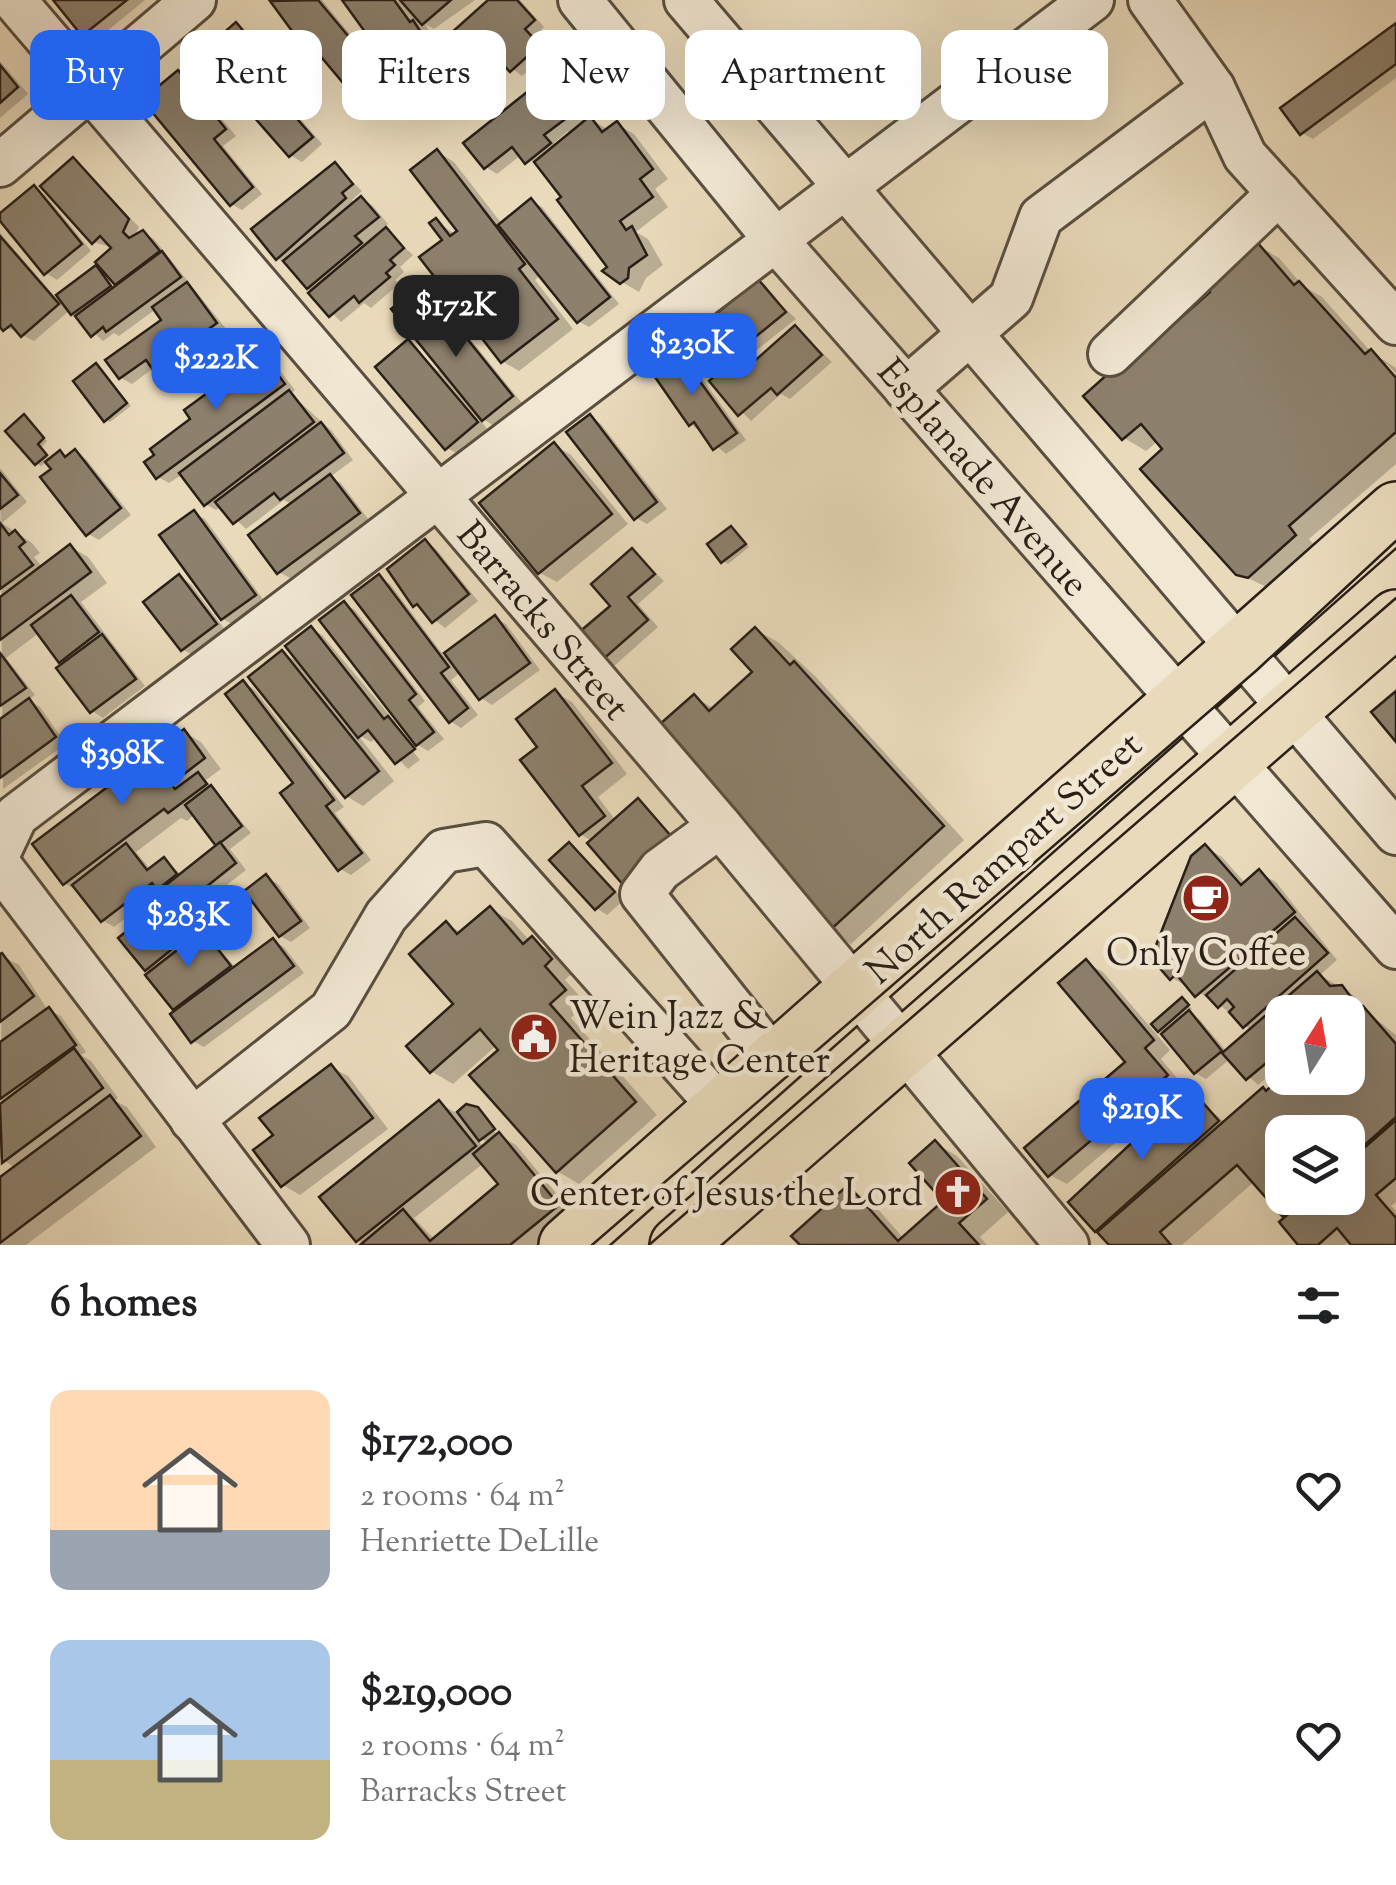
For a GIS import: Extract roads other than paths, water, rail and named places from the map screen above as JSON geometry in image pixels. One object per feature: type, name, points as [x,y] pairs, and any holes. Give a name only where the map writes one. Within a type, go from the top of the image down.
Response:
[{"type":"main road","name":"North Rampart Street","points":[[568,1245],[1396,510]]},
{"type":"main road","name":"North Rampart Street","points":[[678,1245],[1396,618]]},
{"type":"street","name":"Barracks Street","points":[[14,0],[39,30]]},
{"type":"street","points":[[158,30],[194,0]]},
{"type":"street","name":"Esplanade Avenue","points":[[580,0],[774,238],[1396,947]]},
{"type":"street","points":[[686,0],[842,188],[1396,833]]},
{"type":"street","points":[[0,850],[16,816],[436,493],[1092,0]]},
{"type":"street","points":[[1150,0],[1213,88],[1245,156],[1396,323]]},
{"type":"street","points":[[906,389],[1011,298],[1041,217],[1213,88]]},
{"type":"street","points":[[0,164],[50,120]]},
{"type":"street","name":"Barracks Street","points":[[115,120],[720,826],[901,1050],[1067,1245]]},
{"type":"street","points":[[1110,354],[1279,193]]},
{"type":"street","points":[[720,826],[660,870],[642,894],[774,1060]]},
{"type":"street","points":[[192,1120],[331,1010],[386,916],[444,851],[486,844],[721,1108]]},
{"type":"street","points":[[0,866],[288,1245]]},
{"type":"tram line","points":[[592,1245],[1257,670],[1396,541]]},
{"type":"tram line","points":[[649,1245],[1396,598]]},
{"type":"place","name":"Only Coffee","points":[[1206,898]]},
{"type":"place","name":"Wein Jazz & Heritage Center","points":[[534,1037]]},
{"type":"place","name":"Center of Jesus the Lord","points":[[958,1192]]}]
